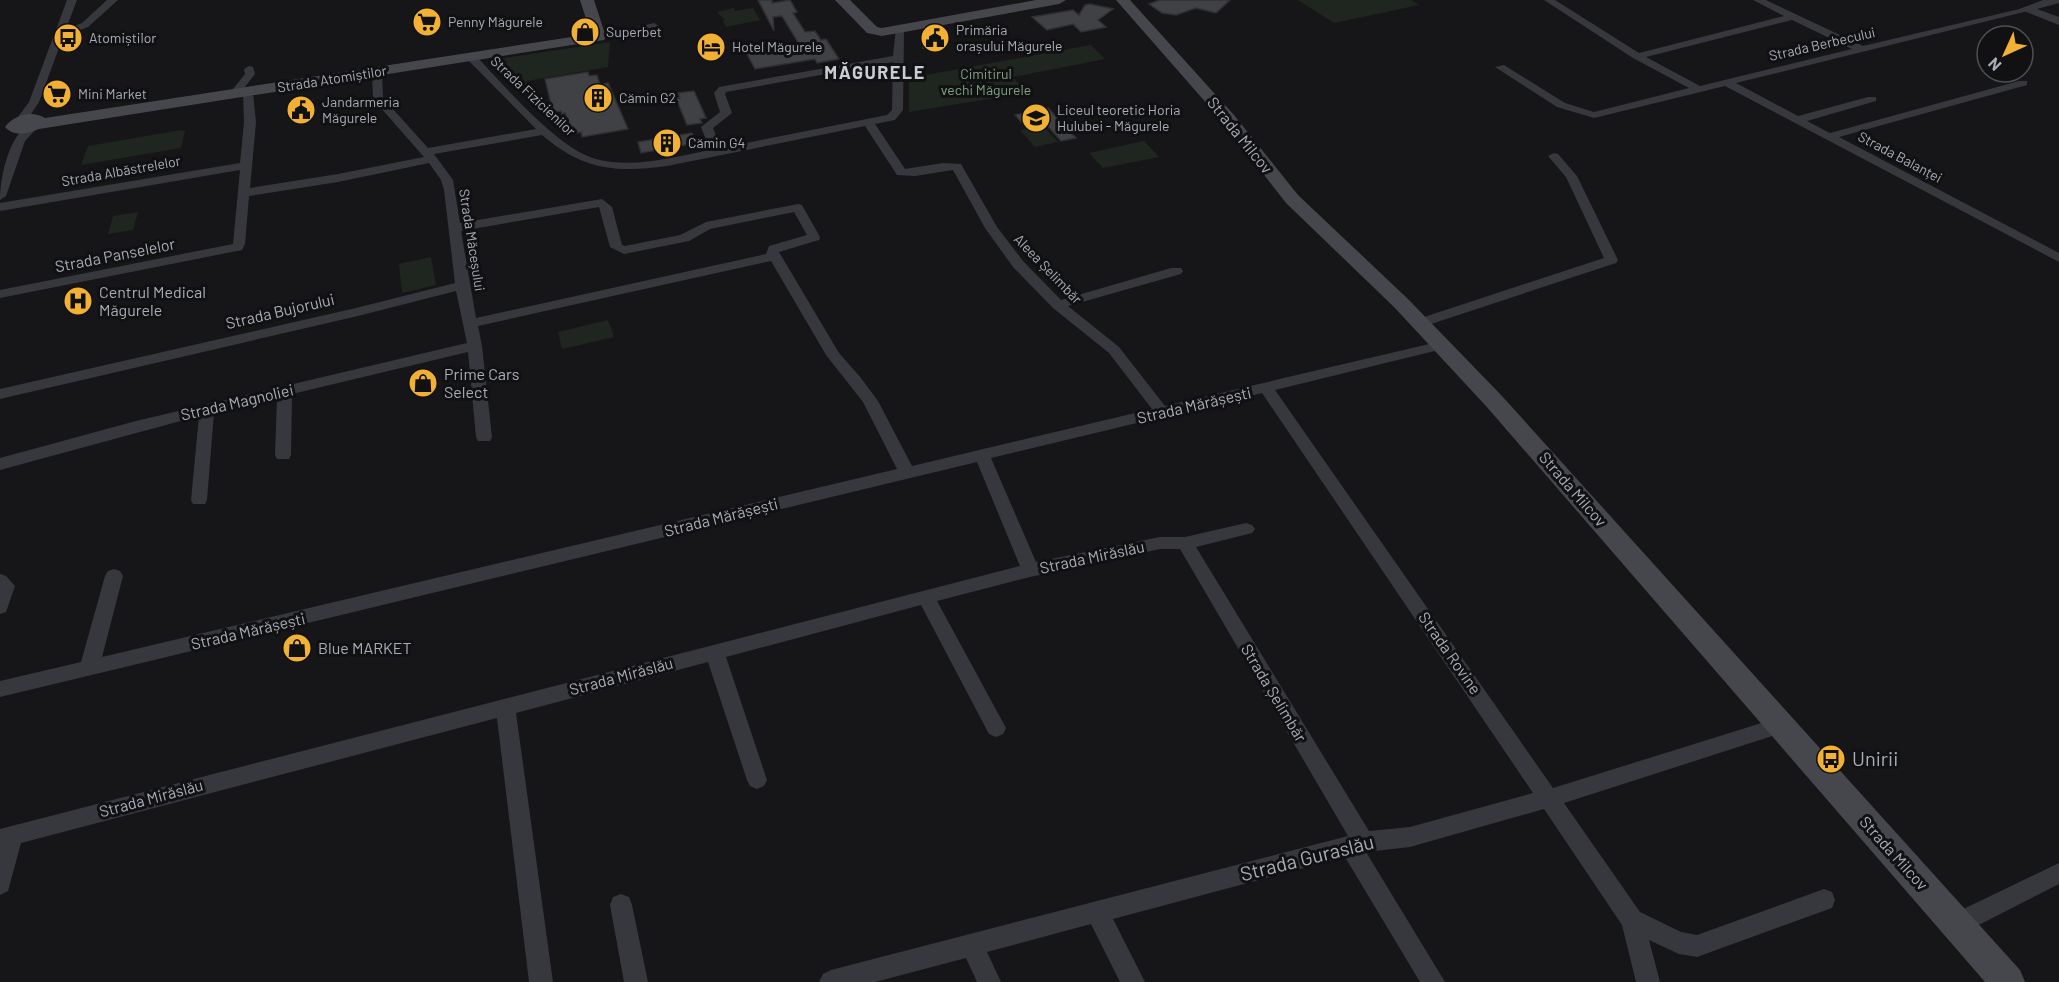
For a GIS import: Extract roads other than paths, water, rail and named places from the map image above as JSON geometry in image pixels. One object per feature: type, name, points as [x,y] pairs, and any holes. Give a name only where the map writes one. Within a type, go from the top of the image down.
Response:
[{"type":"main road","points":[[587,0],[599,37]]},
{"type":"main road","points":[[842,0],[875,31],[899,30],[1059,0]]},
{"type":"main road","name":"Strada Milcov","points":[[1121,2],[1228,118],[1292,199],[1442,345],[1551,464],[2008,982]]},
{"type":"main road","name":"Strada Atomiștilor","points":[[0,129],[241,94],[599,37]]},
{"type":"street","points":[[0,196],[72,0]]},
{"type":"street","points":[[59,35],[85,26],[112,0]]},
{"type":"street","points":[[1549,0],[1637,56],[1698,89]]},
{"type":"street","points":[[1758,0],[1863,50]]},
{"type":"street","name":"Strada Berbecului","points":[[1500,67],[1562,105],[1594,115],[1863,50],[2056,0]]},
{"type":"street","points":[[2025,9],[2059,21]]},
{"type":"street","points":[[1637,56],[1793,17]]},
{"type":"street","name":"Strada Atomiștilor","points":[[599,37],[654,26]]},
{"type":"street","name":"Strada Fizicienilor","points":[[471,57],[546,131],[572,152],[584,159],[605,164],[652,164],[872,128],[891,118],[896,113],[899,30]]},
{"type":"street","points":[[717,152],[707,127],[726,113],[719,93],[723,90],[898,58]]},
{"type":"street","points":[[249,69],[250,74],[241,94],[250,122],[244,193],[338,178],[429,155],[546,131]]},
{"type":"street","name":"Strada Măceșului","points":[[377,72],[378,99],[429,155],[447,180],[450,190],[462,285],[475,346],[484,436]]},
{"type":"street","points":[[1679,94],[1682,82]]},
{"type":"street","name":"Strada Balanței","points":[[1727,82],[2059,258]]},
{"type":"street","points":[[1828,137],[2019,84]]},
{"type":"street","points":[[1797,120],[1872,99]]},
{"type":"street","name":"Aleea Șelimbăr","points":[[872,128],[901,172],[957,167],[1005,247],[1018,264],[1058,304],[1114,350],[1162,412]]},
{"type":"street","points":[[1420,323],[1611,260],[1571,176],[1554,156]]},
{"type":"street","name":"Strada Albăstrelelor","points":[[0,207],[247,165]]},
{"type":"street","name":"Strada Panselelor","points":[[0,294],[237,247],[244,193]]},
{"type":"street","points":[[454,228],[596,202],[605,205],[616,247],[624,250],[684,238],[706,226],[798,208],[814,237],[774,249],[772,252],[833,355],[870,401],[907,472]]},
{"type":"street","points":[[471,323],[774,256]]},
{"type":"street","points":[[1058,304],[1176,271]]},
{"type":"street","name":"Strada Bujorului","points":[[0,394],[358,312],[462,285]]},
{"type":"street","name":"Strada Mărășești","points":[[0,689],[1442,345]]},
{"type":"street","name":"Strada Magnoliei","points":[[0,464],[207,410],[475,346]]},
{"type":"street","name":"Strada Rovine","points":[[1266,387],[1632,920]]},
{"type":"street","points":[[283,455],[285,391]]},
{"type":"street","points":[[199,500],[207,410]]},
{"type":"street","points":[[982,456],[1030,570]]},
{"type":"street","name":"Strada Mirăslău","points":[[6,838],[925,596],[1030,570],[1160,543],[1185,543],[1246,529]]},
{"type":"street","name":"Strada Șelimbăr","points":[[1185,543],[1433,982]]},
{"type":"street","points":[[89,669],[114,576]]},
{"type":"street","points":[[0,581],[6,586],[0,607]]},
{"type":"street","points":[[925,596],[996,728]]},
{"type":"street","points":[[714,651],[757,780]]},
{"type":"street","points":[[505,706],[541,982]]},
{"type":"street","name":"Strada Guraslău","points":[[831,982],[1356,844],[1410,837],[1550,798],[1781,725]]},
{"type":"street","points":[[0,884],[6,838]]},
{"type":"street","points":[[1957,924],[2059,873]]},
{"type":"street","points":[[1632,920],[1679,943],[1697,946],[1824,900]]},
{"type":"street","points":[[621,905],[636,982]]},
{"type":"street","points":[[1097,912],[1133,982]]},
{"type":"street","points":[[1632,920],[1648,982]]},
{"type":"street","points":[[972,945],[989,982]]},
{"type":"place","name":"Penny Măgurele","points":[[427,22]]},
{"type":"place","name":"Superbet","points":[[585,32]]},
{"type":"place","name":"Atomiștilor","points":[[68,38]]},
{"type":"place","name":"Primăria orașului Măgurele","points":[[935,38]]},
{"type":"place","name":"Hotel Măgurele","points":[[711,47]]},
{"type":"place","name":"Mini Market","points":[[57,94]]},
{"type":"place","name":"Cămin G2","points":[[598,98]]},
{"type":"place","name":"Jandarmeria Măgurele","points":[[301,110]]},
{"type":"place","name":"Liceul teoretic Horia Hulubei - Măgurele","points":[[1036,118]]},
{"type":"place","name":"Cămin G4","points":[[667,143]]},
{"type":"place","name":"Centrul Medical Măgurele","points":[[78,301]]},
{"type":"place","name":"Prime Cars Select","points":[[423,383]]},
{"type":"place","name":"Blue MARKET","points":[[297,648]]},
{"type":"place","name":"Unirii","points":[[1831,759]]},
{"type":"district","name":"MĂGURELE","points":[[875,73]]},
{"type":"park label","name":"Cimitirul vechi Măgurele","points":[[986,82]]}]
